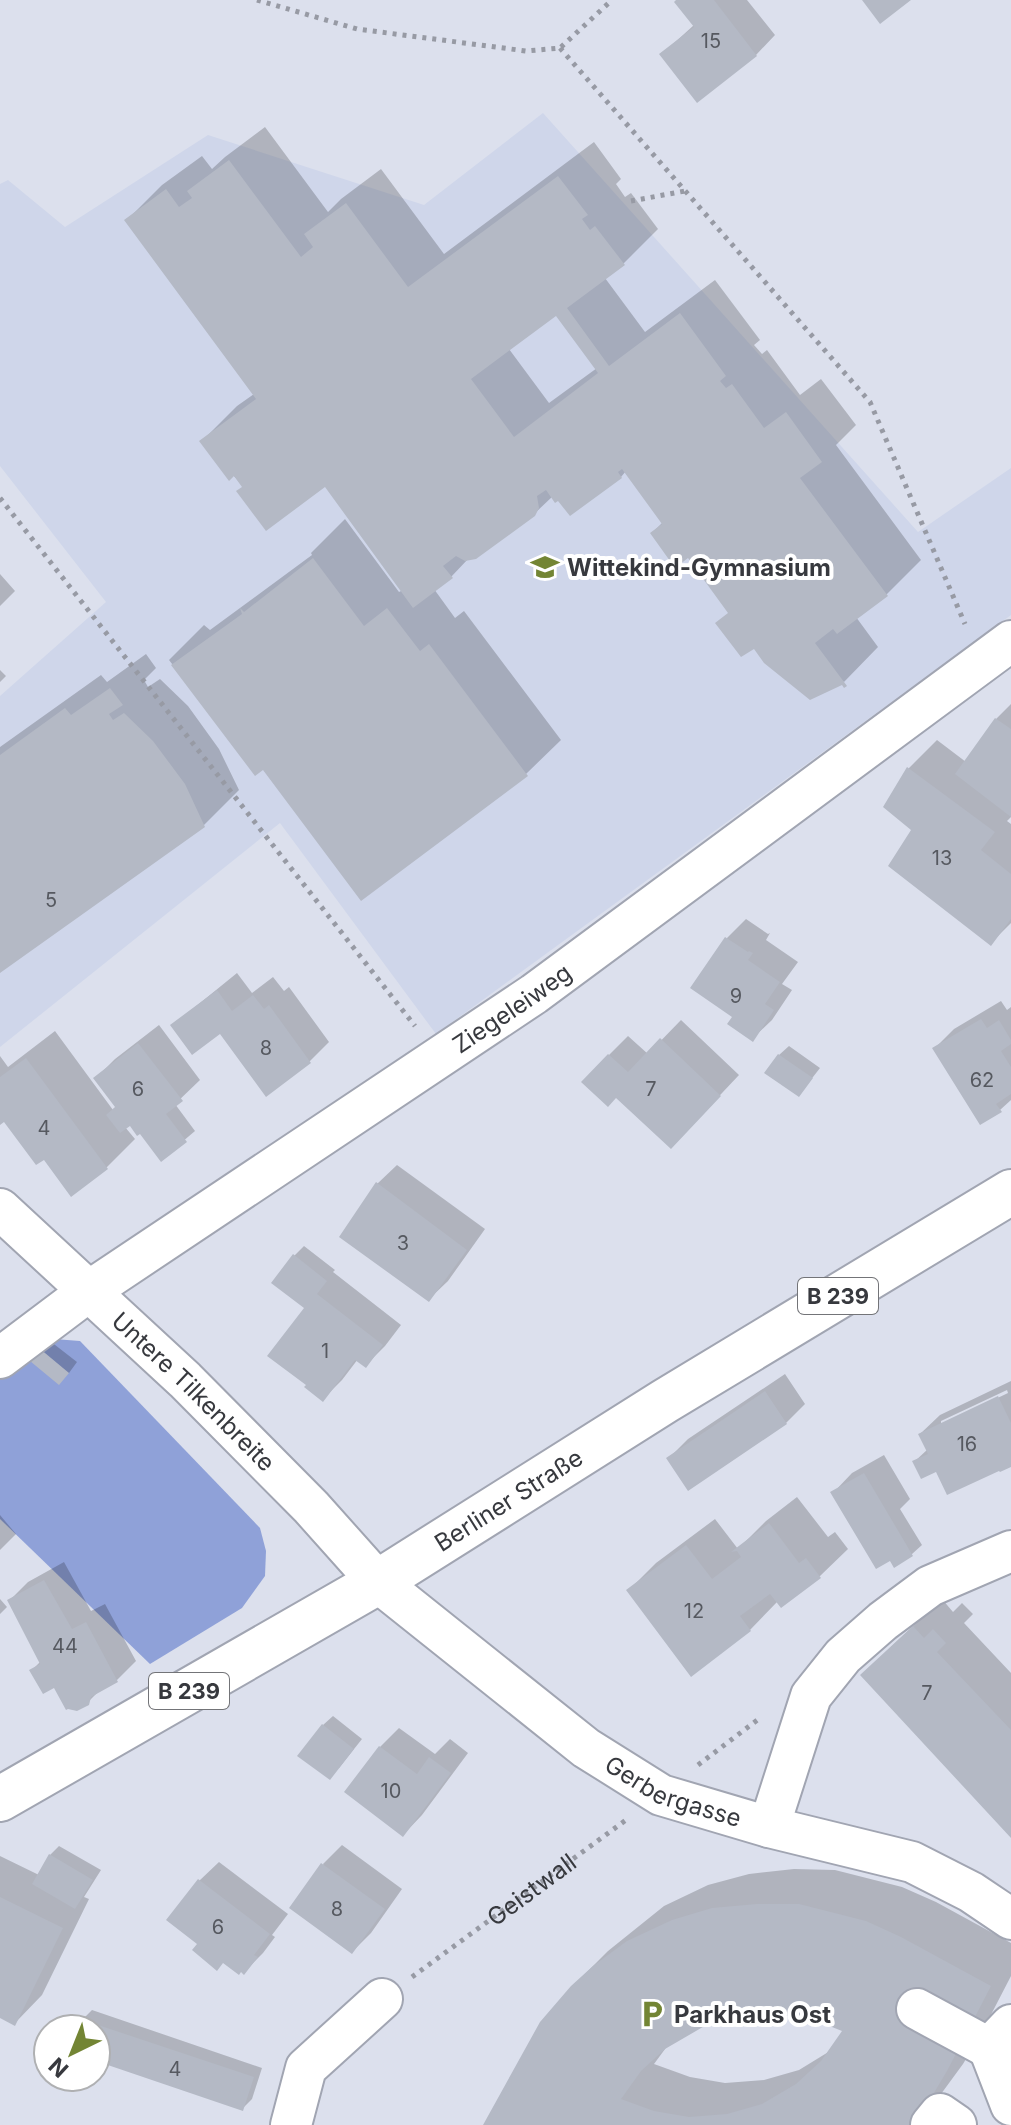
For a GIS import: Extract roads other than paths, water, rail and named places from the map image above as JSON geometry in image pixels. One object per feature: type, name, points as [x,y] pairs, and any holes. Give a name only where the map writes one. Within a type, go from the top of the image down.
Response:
[{"type":"main road","name":"Berliner Straße","points":[[0,1799],[378,1582],[665,1401],[1011,1192]]},
{"type":"street","name":"Ziegeleiweg","points":[[0,1358],[89,1291],[534,994],[996,651]]},
{"type":"street","name":"Untere Tilkenbreite","points":[[0,1209],[185,1380],[311,1507],[378,1582]]},
{"type":"street","points":[[769,1827],[811,1696],[843,1656],[930,1586],[1011,1551]]},
{"type":"street","name":"Gerbergasse","points":[[378,1582],[586,1748],[661,1795],[769,1827],[912,1862],[971,1892],[1011,1919]]},
{"type":"street","points":[[291,2125],[306,2068],[382,1999]]},
{"type":"street","points":[[917,2009],[1000,2037],[1011,2105]]},
{"type":"place","name":"Wittekind-Gymnasium","points":[[545,567]]},
{"type":"place","name":"Parkhaus Ost","points":[[652,2014]]}]
